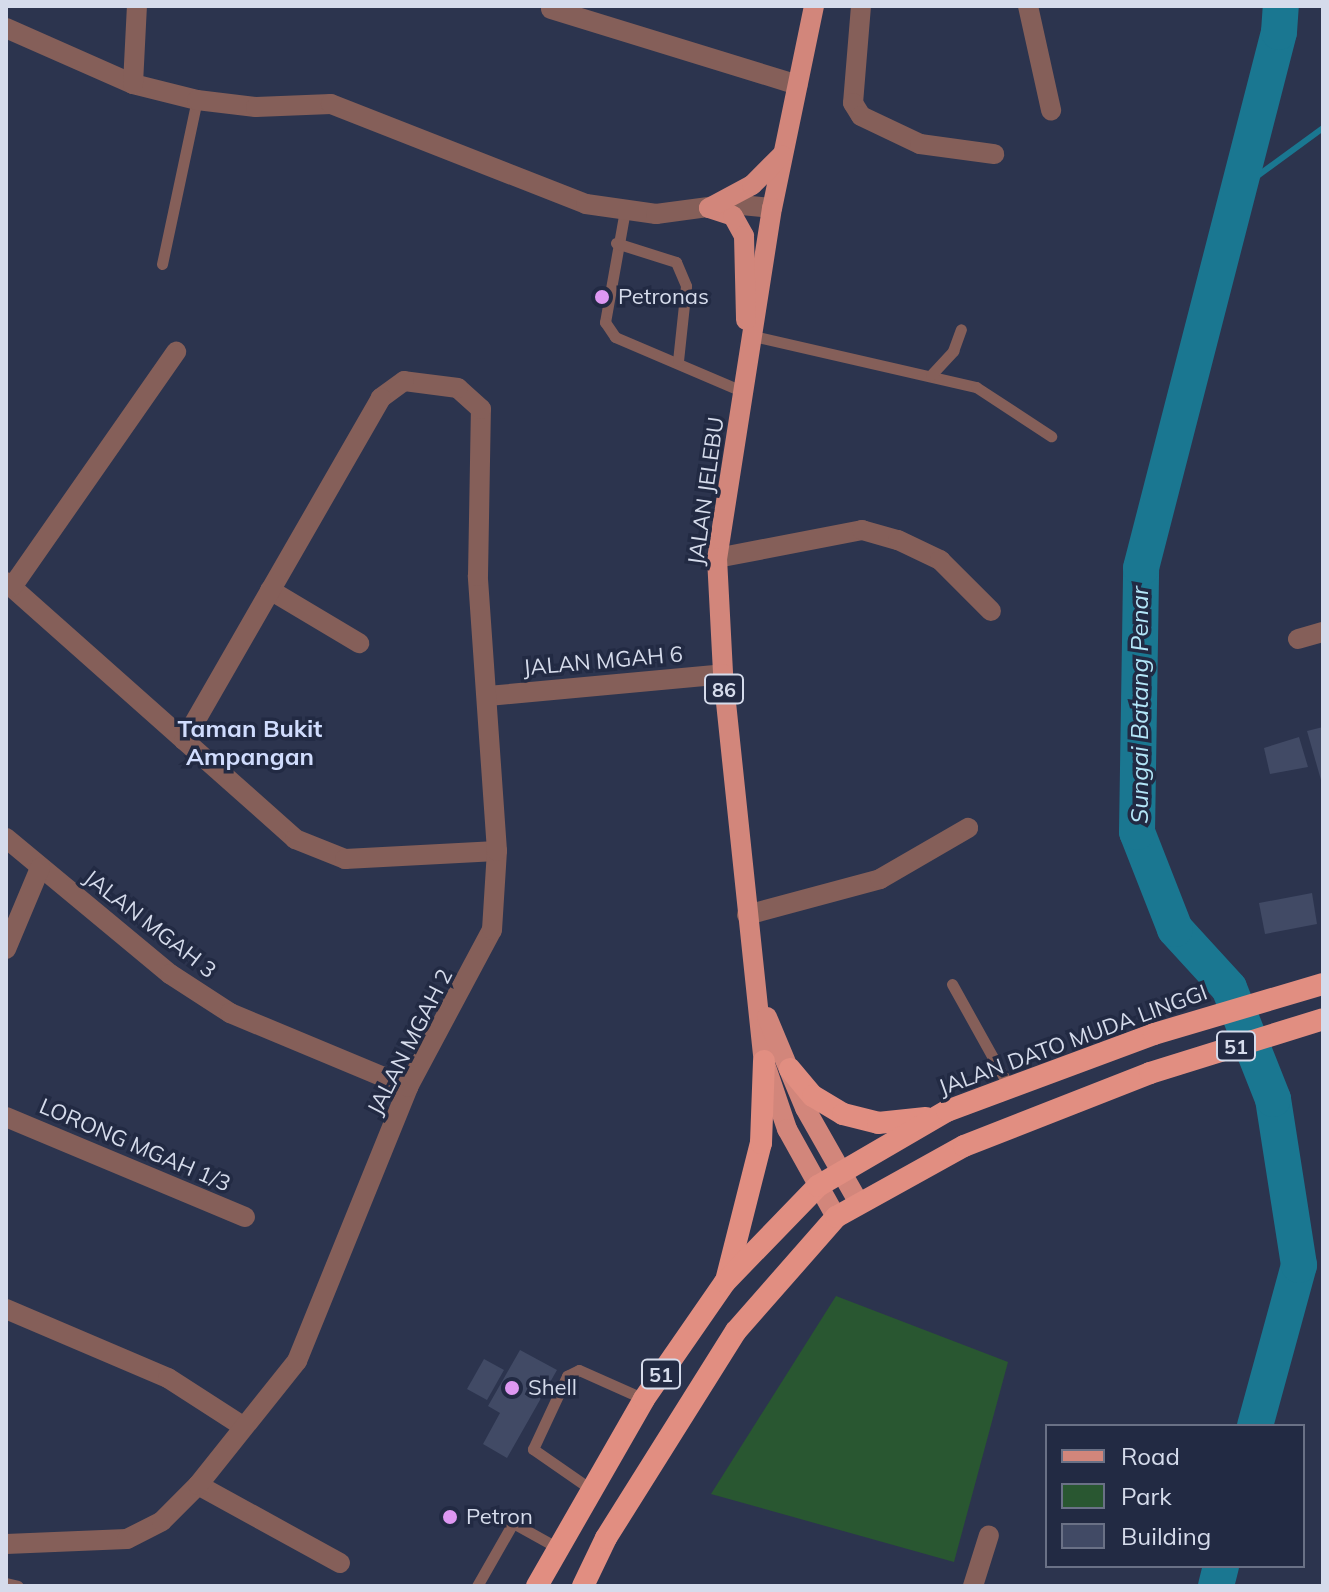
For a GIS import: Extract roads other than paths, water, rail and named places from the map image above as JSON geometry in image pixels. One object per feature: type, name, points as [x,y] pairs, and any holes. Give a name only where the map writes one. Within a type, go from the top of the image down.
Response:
[{"type":"highway","name":"JALAN DATO MUDA LINGGI","points":[[537,1586],[644,1399],[725,1282],[818,1186],[947,1111],[1154,1034],[1317,986]]},
{"type":"highway","name":"51","points":[[583,1586],[606,1538],[736,1331],[836,1217],[964,1146],[1150,1073],[1323,1019]]},
{"type":"highway","points":[[725,1282],[761,1143],[764,1061]]},
{"type":"highway","points":[[790,1069],[813,1096],[843,1114],[878,1123],[913,1122],[947,1111]]},
{"type":"main road","name":"JALAN JELEBU","points":[[814,6],[772,208],[717,558],[723,674],[764,1061],[787,1129],[836,1217]]},
{"type":"main road","points":[[709,208],[752,185],[784,152]]},
{"type":"main road","points":[[709,208],[733,216],[744,236],[748,368]]},
{"type":"main road","name":"JALAN JELEBU","points":[[756,987],[790,1069],[859,1203]]},
{"type":"street","points":[[133,84],[137,6]]},
{"type":"street","points":[[861,6],[853,103],[861,116],[920,144],[994,154]]},
{"type":"street","points":[[1028,6],[1051,110]]},
{"type":"street","points":[[551,9],[798,85]]},
{"type":"street","points":[[6,28],[133,84],[197,100],[256,107],[331,104],[586,204],[656,214],[731,204],[772,208]]},
{"type":"street","points":[[176,352],[9,585],[295,839],[345,859],[497,851]]},
{"type":"street","name":"JALAN MGAH 2","points":[[6,1544],[127,1539],[162,1521],[198,1485],[297,1361],[322,1310],[408,1087],[492,930],[497,851],[478,576],[481,409],[458,388],[404,381],[381,398],[270,590]]},
{"type":"street","points":[[717,558],[862,530],[917,547],[940,560],[991,611]]},
{"type":"street","points":[[184,740],[270,590],[359,643]]},
{"type":"street","points":[[1298,639],[1323,632]]},
{"type":"street","name":"JALAN MGAH 6","points":[[488,696],[723,674]]},
{"type":"street","points":[[747,915],[880,879],[968,828]]},
{"type":"street","name":"JALAN MGAH 3","points":[[6,838],[170,974],[230,1013],[408,1087]]},
{"type":"street","points":[[6,949],[40,868]]},
{"type":"street","name":"LORONG MGAH 1/3","points":[[6,1117],[245,1217]]},
{"type":"street","points":[[6,1309],[168,1378],[244,1427]]},
{"type":"street","points":[[198,1485],[340,1563]]},
{"type":"street","points":[[973,1586],[989,1535]]},
{"type":"lane","points":[[162,264],[197,100]]},
{"type":"lane","points":[[625,210],[616,243],[605,322],[615,337],[678,361],[744,392]]},
{"type":"lane","points":[[616,243],[676,262],[686,286],[678,361]]},
{"type":"lane","points":[[931,375],[953,351],[961,329]]},
{"type":"lane","points":[[753,336],[976,387],[1051,436]]},
{"type":"lane","points":[[952,984],[1010,1088]]},
{"type":"lane","points":[[592,1490],[533,1449],[567,1376],[579,1370],[644,1399]]},
{"type":"lane","points":[[477,1586],[513,1523],[558,1548]]},
{"type":"lane","points":[[6,1583],[18,1586]]},
{"type":"waterway","name":"Sungai Batang Penar","points":[[1256,1424],[1299,1265],[1273,1099],[1229,988],[1175,929],[1137,832],[1141,568],[1279,32],[1281,6]]},
{"type":"waterway","points":[[1238,190],[1323,128]]},
{"type":"waterway","name":"Sungai Batang Penar","points":[[1216,1586],[1220,1568]]},
{"type":"place","name":"Petronas","points":[[602,297]]},
{"type":"place","name":"Shell","points":[[512,1388]]},
{"type":"place","name":"Petron","points":[[450,1517]]},
{"type":"district","name":"Taman Bukit Ampangan","points":[[250,743]]}]
